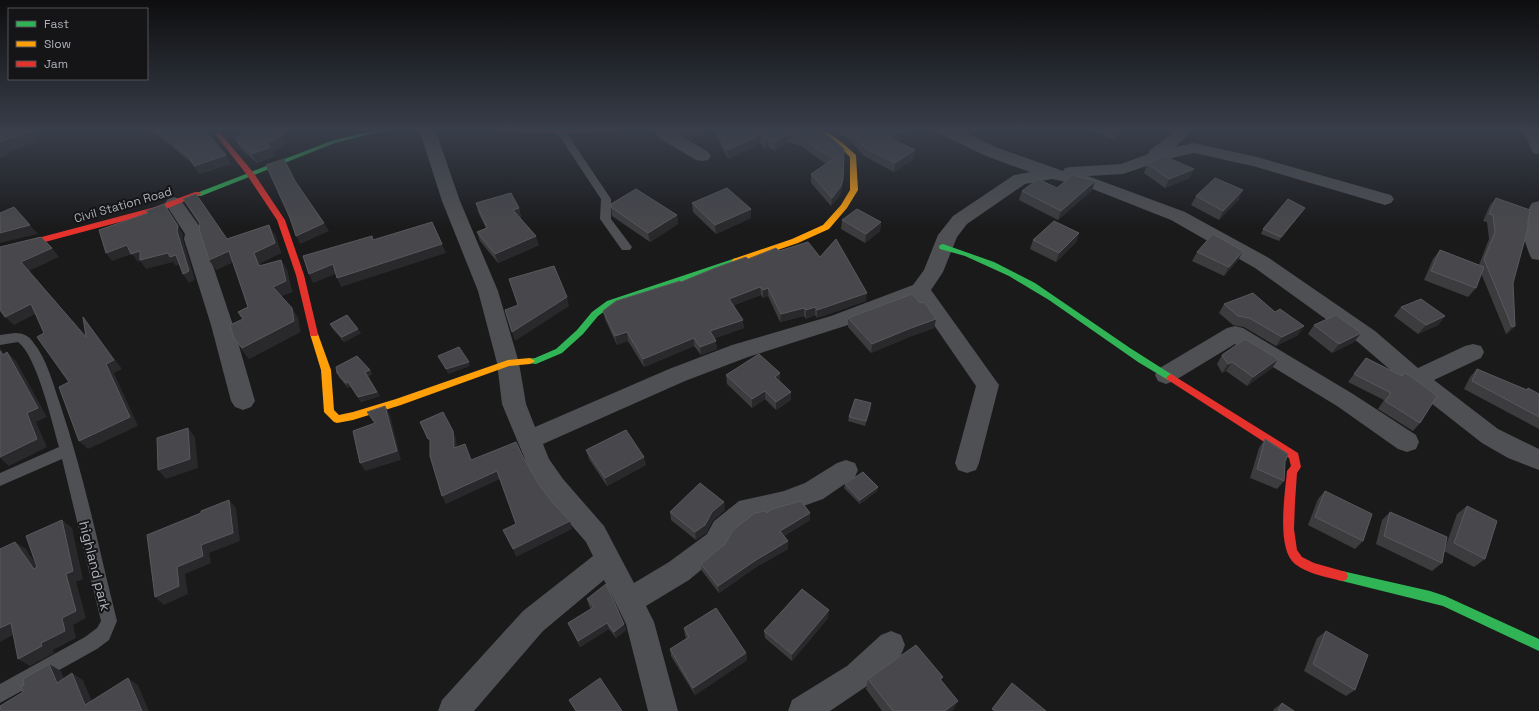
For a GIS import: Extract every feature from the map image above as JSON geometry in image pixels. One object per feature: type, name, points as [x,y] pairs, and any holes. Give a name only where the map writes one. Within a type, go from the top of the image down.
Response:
[{"type":"street","points":[[241,162],[281,220],[298,268],[315,341],[326,370],[329,412],[337,419],[353,416],[508,363],[536,361],[559,351],[580,332],[595,314],[610,303],[795,241],[826,227],[844,206],[854,190],[854,162]]},
{"type":"street","name":"Civil Station Road","points":[[0,251],[158,209],[281,162]]},
{"type":"street","points":[[438,162],[451,201],[488,291],[508,363],[514,404],[539,464],[554,487],[595,534],[640,622],[663,711]]},
{"type":"street","points":[[1020,162],[1052,174],[1090,182],[1178,216],[1256,259],[1368,337],[1416,379],[1470,422],[1490,436],[1517,451],[1539,460]]},
{"type":"street","points":[[529,440],[677,375],[740,351],[838,321],[920,290],[933,272],[948,235],[960,220],[1020,179],[1052,174],[1123,169],[1141,162]]},
{"type":"street","points":[[1258,162],[1386,199]]},
{"type":"street","points":[[174,203],[195,234],[194,239],[222,325],[243,401]]},
{"type":"street","points":[[1539,207],[1532,228],[1539,254]]},
{"type":"street","points":[[943,247],[961,251],[1010,272],[1069,308],[1113,340],[1166,375],[1266,440],[1294,456],[1296,467],[1292,471],[1289,543],[1294,556],[1310,567],[1353,580],[1430,596],[1445,601],[1539,645]]},
{"type":"street","points":[[920,290],[988,385],[966,463]]},
{"type":"street","points":[[1166,375],[1235,334],[1345,400],[1407,442]]},
{"type":"street","points":[[1416,379],[1473,352]]},
{"type":"street","points":[[629,601],[685,566],[716,542],[723,529],[748,508],[784,502],[814,491],[846,470]]},
{"type":"street","points":[[453,711],[490,672],[533,621],[608,560]]},
{"type":"street","points":[[803,711],[857,676],[891,645]]},
{"type":"lane","points":[[582,162],[606,199],[608,206],[605,216],[606,219],[626,247]]},
{"type":"lane","name":"highland park","points":[[0,340],[15,337],[25,341],[36,357],[68,450],[109,621],[103,634],[91,643],[0,694]]},
{"type":"lane","points":[[0,480],[68,450]]},
{"type":"building","points":[[192,162],[205,162],[194,166]]},
{"type":"building","points":[[274,162],[286,162],[295,181],[324,223],[296,236],[290,218],[266,165]]},
{"type":"building","points":[[828,162],[844,162],[843,179],[841,186],[832,198],[811,174]]},
{"type":"building","points":[[1151,162],[1178,162],[1194,169],[1169,179],[1147,164]]},
{"type":"building","points":[[1072,175],[1095,181],[1061,211],[1022,191],[1038,179],[1057,188]]},
{"type":"building","points":[[1215,178],[1243,190],[1223,211],[1196,196]]},
{"type":"building","points":[[727,188],[751,209],[715,225],[692,203]]},
{"type":"building","points":[[636,189],[677,215],[648,233],[611,207],[611,204]]},
{"type":"building","points":[[511,193],[519,208],[513,210],[536,236],[495,254],[477,232],[487,228],[476,203]]},
{"type":"building","points":[[196,194],[227,239],[269,225],[275,243],[254,253],[259,266],[281,260],[286,281],[273,287],[292,308],[294,321],[242,348],[234,338],[230,325],[243,319],[238,312],[248,307],[229,251],[209,260],[199,229],[200,223],[183,199]]},
{"type":"building","points":[[1496,198],[1530,210],[1528,228],[1513,283],[1515,326],[1512,327],[1484,259],[1495,232],[1493,215],[1489,214]]},
{"type":"building","points":[[1288,199],[1305,208],[1281,237],[1263,229]]},
{"type":"building","points":[[164,204],[178,226],[177,231],[189,271],[183,274],[176,255],[170,257],[168,253],[140,260],[140,251],[131,254],[127,245],[106,253],[99,230],[148,213],[146,211]]},
{"type":"building","points":[[14,207],[30,225],[0,233],[0,213]]},
{"type":"building","points":[[857,209],[881,222],[866,234],[842,220]]},
{"type":"building","points":[[1054,221],[1079,233],[1059,253],[1033,240]]},
{"type":"building","points":[[432,222],[442,244],[337,278],[333,264],[309,274],[303,256],[372,236],[373,240]]},
{"type":"building","points":[[1213,234],[1243,251],[1229,267],[1197,252]]},
{"type":"building","points":[[41,237],[52,248],[21,262],[86,337],[83,317],[114,360],[106,364],[130,417],[79,441],[59,387],[69,382],[37,337],[44,333],[31,304],[5,317],[0,310],[0,247]]},
{"type":"building","points":[[836,239],[867,293],[817,310],[815,307],[806,310],[804,308],[781,314],[768,288],[763,290],[760,287],[729,299],[743,320],[710,331],[716,341],[700,347],[694,338],[643,359],[627,332],[615,336],[603,311],[616,301],[680,281],[681,282],[715,268],[746,257],[748,259],[776,248],[779,251],[808,242],[820,257]]},
{"type":"building","points":[[1440,250],[1484,267],[1476,288],[1431,271]]},
{"type":"building","points":[[554,266],[567,297],[512,332],[505,310],[518,305],[509,279]]},
{"type":"building","points":[[1253,293],[1275,312],[1280,309],[1304,326],[1282,337],[1249,318],[1238,316],[1224,304]]},
{"type":"building","points":[[912,294],[920,303],[924,302],[936,319],[872,344],[848,318]]},
{"type":"building","points":[[1421,299],[1445,316],[1426,325],[1401,307]]},
{"type":"building","points":[[347,315],[358,329],[342,337],[330,324]]},
{"type":"building","points":[[1336,315],[1361,333],[1339,344],[1314,325]]},
{"type":"building","points":[[1245,339],[1278,359],[1253,377],[1232,362],[1228,364],[1222,355]]},
{"type":"building","points":[[459,347],[469,362],[446,369],[438,356]]},
{"type":"building","points":[[0,351],[3,355],[7,352],[38,408],[27,413],[37,439],[0,457]]},
{"type":"building","points":[[759,354],[780,373],[775,377],[791,392],[776,402],[765,391],[752,399],[726,375]]},
{"type":"building","points":[[357,356],[370,370],[365,372],[377,392],[358,397],[348,382],[346,383],[337,373],[336,367]]},
{"type":"building","points":[[1366,358],[1402,376],[1405,373],[1437,396],[1420,423],[1385,401],[1391,393],[1354,374]]},
{"type":"building","points":[[1477,369],[1527,390],[1528,388],[1539,394],[1539,417],[1472,381]]},
{"type":"building","points":[[855,399],[871,403],[866,421],[849,417]]},
{"type":"building","points":[[385,406],[397,451],[360,463],[353,431],[375,423],[367,412]]},
{"type":"building","points":[[443,412],[453,431],[454,448],[465,444],[471,460],[516,442],[541,488],[554,505],[570,521],[513,549],[503,530],[516,524],[497,471],[442,496],[430,456],[430,439],[428,439],[420,422]]},
{"type":"building","points":[[188,428],[190,459],[158,470],[157,438]]},
{"type":"building","points":[[626,430],[644,457],[605,478],[586,450]]},
{"type":"building","points":[[1265,439],[1288,454],[1285,462],[1284,481],[1257,469]]},
{"type":"building","points":[[863,472],[878,487],[860,500],[845,484]]},
{"type":"building","points":[[700,483],[724,502],[712,512],[705,525],[695,532],[670,512]]},
{"type":"building","points":[[1325,491],[1372,514],[1363,541],[1315,517]]},
{"type":"building","points":[[229,500],[233,533],[201,545],[203,556],[177,567],[179,586],[155,597],[147,535]]},
{"type":"building","points":[[801,501],[810,513],[780,531],[788,541],[756,560],[718,586],[701,564],[725,544],[733,530],[755,513],[765,511],[767,513],[772,509]]},
{"type":"building","points":[[1467,506],[1497,521],[1485,559],[1454,543]]},
{"type":"building","points":[[1390,512],[1447,537],[1442,563],[1384,536]]},
{"type":"building","points":[[62,520],[73,571],[66,574],[76,611],[62,618],[65,631],[41,643],[42,646],[18,659],[11,623],[0,628],[0,549],[15,542],[34,569],[37,567],[26,536]]},
{"type":"building","points":[[606,584],[624,624],[614,632],[607,623],[578,641],[568,623],[594,607],[587,599]]},
{"type":"building","points":[[802,589],[829,610],[792,654],[764,631]]},
{"type":"building","points":[[716,608],[746,653],[693,688],[670,649],[689,637],[684,628]]},
{"type":"building","points":[[1326,631],[1368,655],[1355,690],[1313,664]]},
{"type":"building","points":[[916,645],[943,677],[940,679],[958,701],[945,711],[893,711],[868,679]]},
{"type":"building","points":[[49,664],[57,683],[72,673],[85,705],[128,678],[142,711],[1,711],[0,706],[23,692],[21,686],[24,685],[23,679]]},
{"type":"building","points":[[600,678],[622,711],[576,711],[569,700]]},
{"type":"building","points":[[1012,683],[1046,711],[995,711],[992,709]]},
{"type":"building","points":[[1282,703],[1294,711],[1278,711]]},
{"type":"traffic: fast","points":[[198,194],[281,162]]},
{"type":"traffic: fast","points":[[943,247],[991,264],[1032,285],[1126,350],[1171,378]]},
{"type":"traffic: fast","points":[[530,361],[536,361],[559,351],[580,332],[595,314],[610,303],[736,261]]},
{"type":"traffic: fast","points":[[1342,576],[1430,596],[1445,601],[1539,645]]},
{"type":"traffic: slow","points":[[736,261],[795,241],[826,227],[844,206],[854,190],[854,162]]},
{"type":"traffic: slow","points":[[314,334],[326,370],[329,412],[337,419],[353,416],[398,402],[508,363],[530,361]]},
{"type":"traffic: jam","points":[[241,162],[281,220],[300,275],[314,334]]},
{"type":"traffic: jam","points":[[0,251],[158,209],[198,194]]},
{"type":"traffic: jam","points":[[1171,378],[1294,456],[1296,467],[1292,471],[1289,516],[1291,550],[1294,556],[1304,564],[1342,576]]}]
